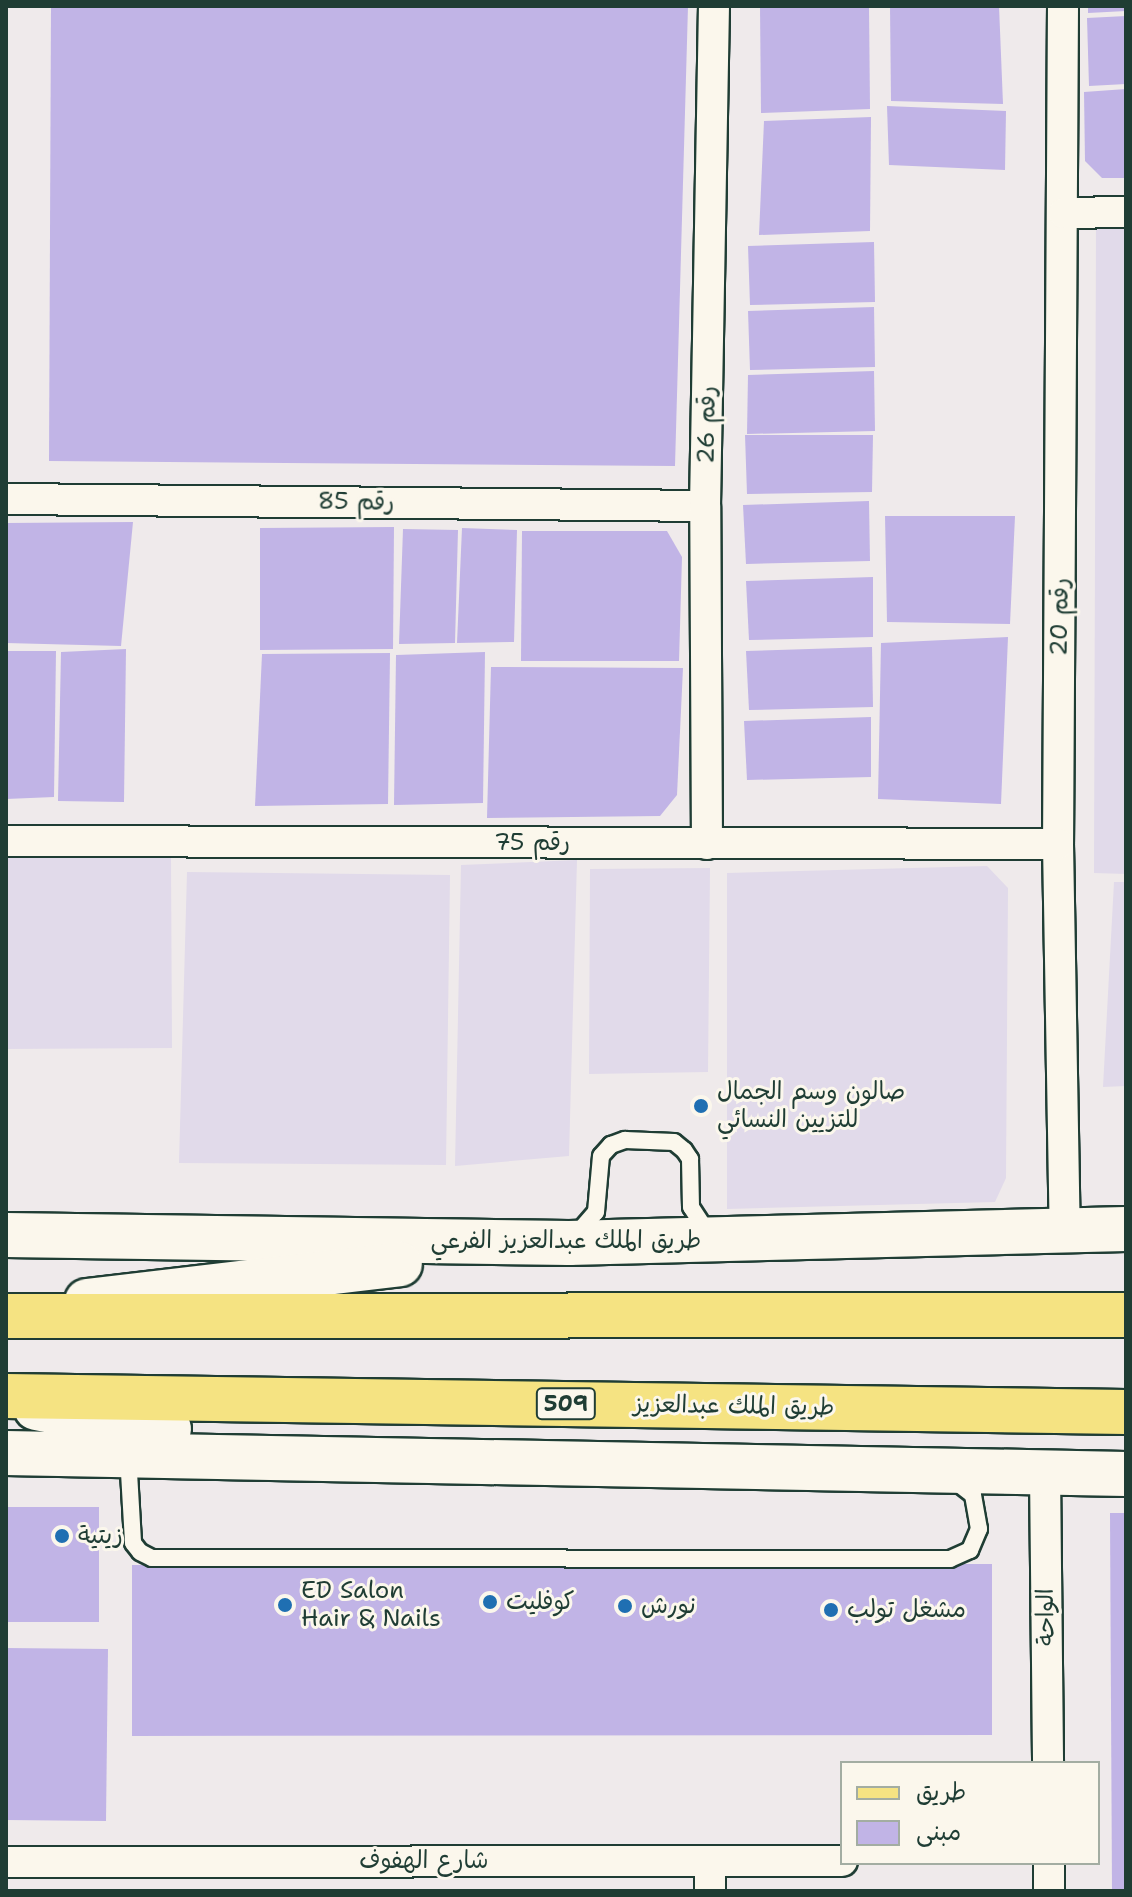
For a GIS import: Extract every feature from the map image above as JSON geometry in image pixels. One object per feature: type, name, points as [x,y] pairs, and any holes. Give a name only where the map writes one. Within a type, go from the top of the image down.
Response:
[{"type":"main road","name":"طريق الملك عبدالعزيز الفرعي","points":[[6,1235],[569,1243],[1065,1228],[1126,1229]]},
{"type":"main road","points":[[6,1314],[569,1243]]},
{"type":"main road","points":[[6,1314],[1126,1315]]},
{"type":"main road","name":"طريق الملك عبدالعزيز","points":[[6,1396],[1126,1412]]},
{"type":"main road","points":[[6,1403],[132,1427],[448,1443],[555,1463]]},
{"type":"main road","points":[[6,1453],[1126,1474]]},
{"type":"street","name":"رقم 26","points":[[707,844],[705,506],[714,6]]},
{"type":"street","name":"رقم 20","points":[[1063,6],[1058,844],[1065,1228]]},
{"type":"street","points":[[1064,213],[1126,212]]},
{"type":"street","name":"رقم 85","points":[[6,499],[705,506]]},
{"type":"street","name":"رقم 75","points":[[6,841],[1058,844]]},
{"type":"street","name":"الواحة","points":[[1045,1472],[1048,1761]]},
{"type":"street","points":[[710,1861],[710,1891]]},
{"type":"street","name":"شارع الهفوف","points":[[6,1862],[840,1861]]},
{"type":"street","points":[[1049,1865],[1049,1891]]},
{"type":"lane","points":[[569,1243],[596,1212],[601,1156],[611,1145],[625,1140],[674,1142],[684,1150],[690,1159],[691,1207],[713,1240]]},
{"type":"lane","points":[[128,1454],[133,1543],[152,1558],[950,1559],[970,1550],[979,1529],[973,1495],[939,1470]]},
{"type":"shaded area","points":[[1096,222],[1126,222],[1126,874],[1094,873]]},
{"type":"shaded area","points":[[6,857],[171,857],[172,1048],[6,1049]]},
{"type":"shaded area","points":[[577,860],[569,1156],[455,1166],[461,865]]},
{"type":"shaded area","points":[[987,866],[1008,888],[1006,1178],[995,1202],[727,1209],[727,873]]},
{"type":"shaded area","points":[[710,868],[708,1072],[589,1074],[590,869]]},
{"type":"shaded area","points":[[187,872],[450,875],[446,1165],[179,1163]]},
{"type":"shaded area","points":[[1114,882],[1126,882],[1126,1086],[1103,1087]]},
{"type":"building","points":[[51,6],[688,6],[675,466],[49,461]]},
{"type":"building","points":[[760,6],[869,6],[870,109],[761,113]]},
{"type":"building","points":[[890,6],[999,6],[1003,104],[891,101]]},
{"type":"building","points":[[1088,6],[1126,6],[1126,11],[1088,13]]},
{"type":"building","points":[[1126,16],[1126,84],[1089,86],[1087,18]]},
{"type":"building","points":[[1126,89],[1126,178],[1102,178],[1085,161],[1084,92]]},
{"type":"building","points":[[887,106],[1006,111],[1005,170],[889,165]]},
{"type":"building","points":[[871,117],[870,231],[759,235],[764,121]]},
{"type":"building","points":[[874,242],[875,302],[750,305],[748,246]]},
{"type":"building","points":[[874,307],[875,367],[750,370],[748,311]]},
{"type":"building","points":[[874,371],[875,431],[747,434],[748,375]]},
{"type":"building","points":[[745,435],[873,435],[872,492],[747,494]]},
{"type":"building","points":[[869,501],[870,561],[746,564],[743,505]]},
{"type":"building","points":[[885,516],[1015,516],[1010,624],[887,622]]},
{"type":"building","points":[[133,522],[121,646],[6,643],[6,523]]},
{"type":"building","points":[[394,527],[393,649],[260,650],[260,528]]},
{"type":"building","points":[[462,528],[517,530],[514,642],[457,643]]},
{"type":"building","points":[[403,529],[458,530],[455,643],[399,644]]},
{"type":"building","points":[[522,531],[667,531],[682,557],[679,661],[521,661]]},
{"type":"building","points":[[873,577],[873,637],[749,640],[746,581]]},
{"type":"building","points":[[1008,637],[1001,804],[878,799],[881,643]]},
{"type":"building","points":[[872,647],[873,707],[749,710],[746,651]]},
{"type":"building","points":[[126,649],[124,802],[58,801],[61,652]]},
{"type":"building","points":[[6,651],[56,651],[54,797],[6,799]]},
{"type":"building","points":[[485,652],[483,803],[394,805],[396,655]]},
{"type":"building","points":[[390,653],[388,804],[255,806],[262,654]]},
{"type":"building","points":[[491,667],[683,668],[677,795],[660,816],[487,818]]},
{"type":"building","points":[[871,717],[871,777],[747,780],[744,721]]},
{"type":"building","points":[[6,1507],[99,1507],[99,1622],[6,1622]]},
{"type":"building","points":[[1110,1513],[1126,1513],[1126,1891],[1112,1891]]},
{"type":"building","points":[[992,1564],[992,1735],[132,1736],[132,1565]]},
{"type":"building","points":[[6,1648],[108,1649],[106,1821],[6,1820]]},
{"type":"place","name":"صالون وسم الجمال للتزيين النسائي","points":[[701,1106]]},
{"type":"place","name":"زيتية","points":[[62,1536]]},
{"type":"place","name":"كوفليت","points":[[490,1602]]},
{"type":"place","name":"ED Salon Hair & Nails","points":[[285,1605]]},
{"type":"place","name":"نورش","points":[[625,1606]]},
{"type":"place","name":"مشغل تولب","points":[[831,1610]]}]
